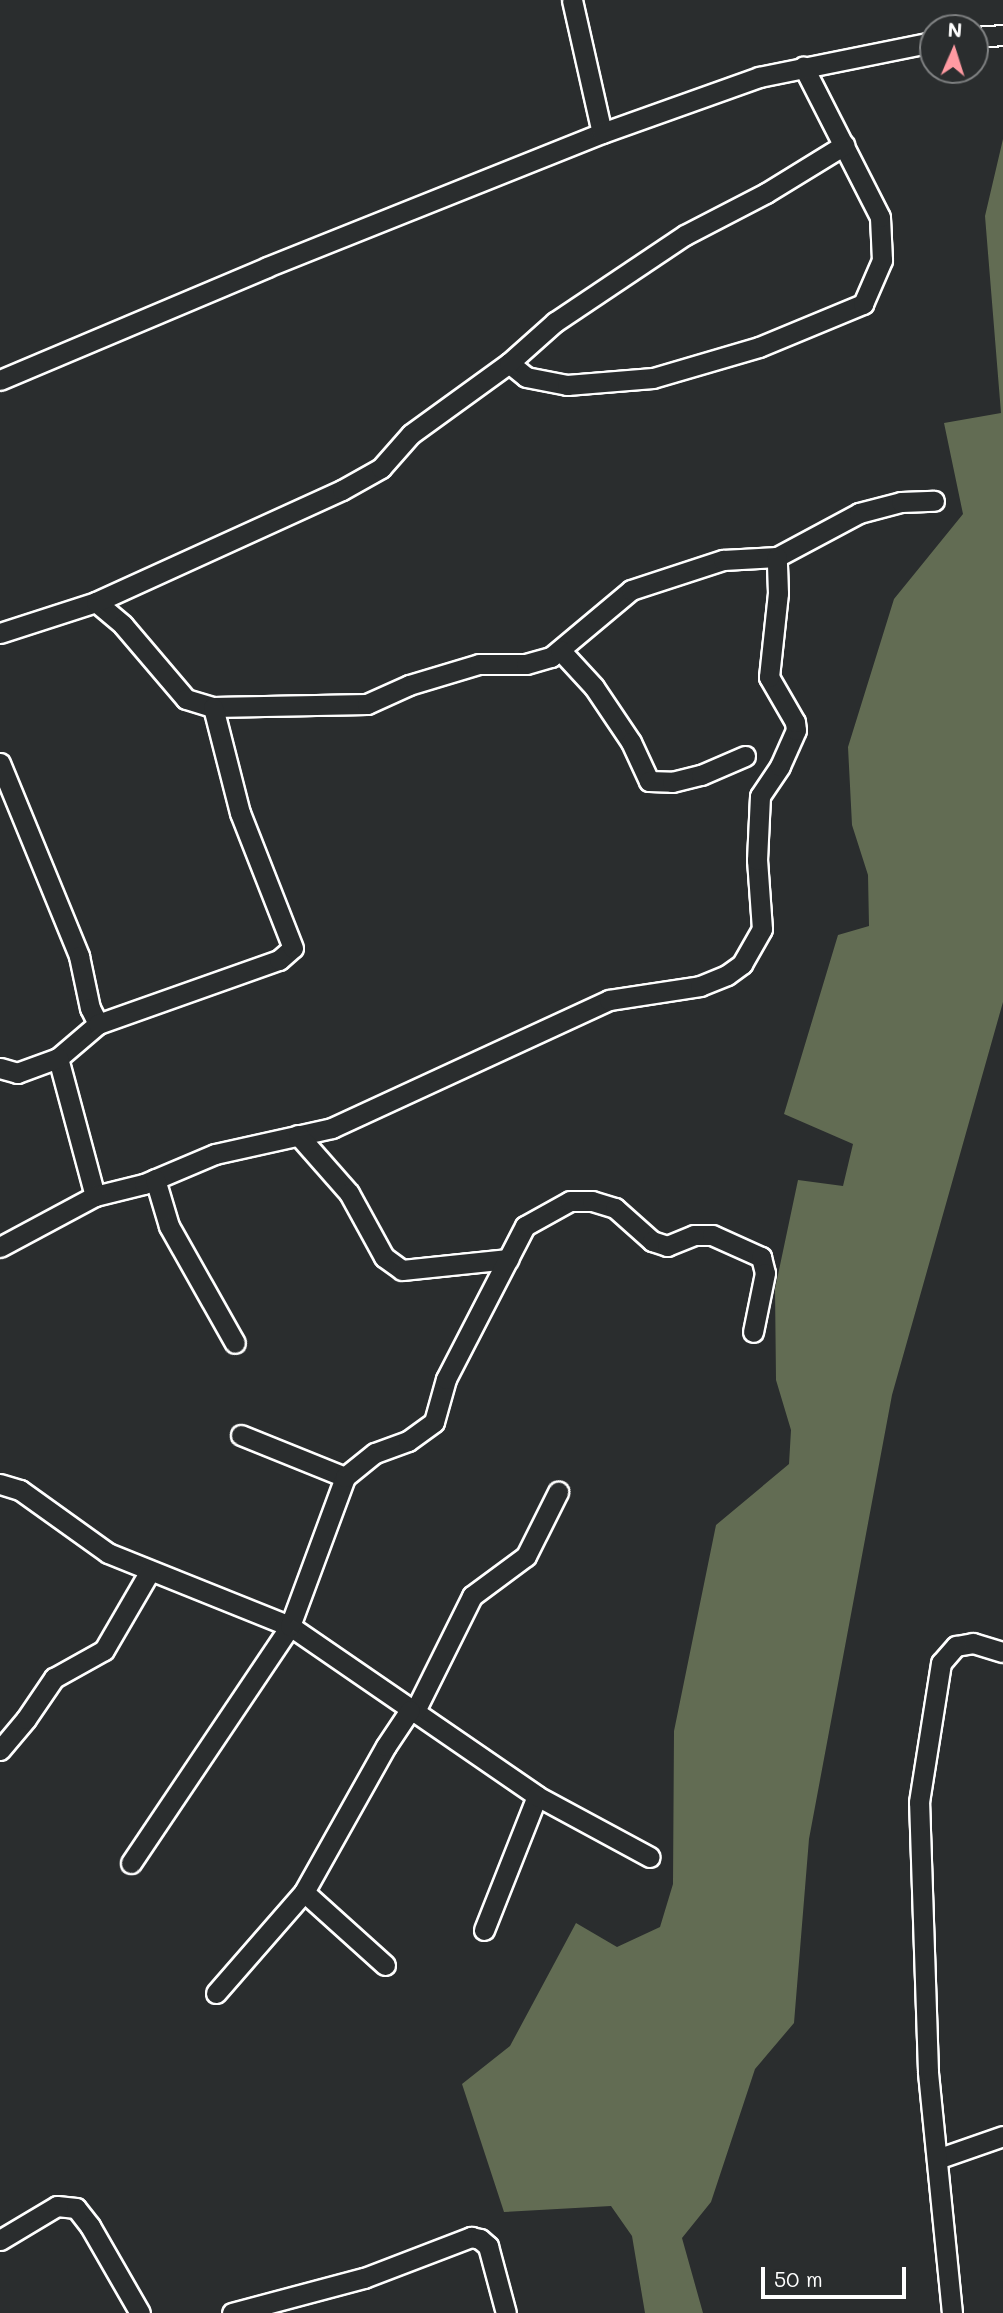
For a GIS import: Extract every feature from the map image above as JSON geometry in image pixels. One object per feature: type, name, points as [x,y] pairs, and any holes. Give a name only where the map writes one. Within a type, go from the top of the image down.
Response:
[{"type":"street","points":[[572,0],[601,133]]},
{"type":"street","points":[[0,380],[279,262],[601,133],[760,77],[803,66],[919,45]]},
{"type":"street","points":[[509,363],[526,377],[567,385],[653,378],[759,347],[863,304],[882,260],[880,217],[803,66]]},
{"type":"street","points":[[0,633],[96,603],[342,491],[381,468],[411,434],[509,363],[555,322],[685,235],[766,193],[844,145]]},
{"type":"street","points":[[96,603],[123,625],[186,699],[213,707],[367,704],[408,685],[479,664],[526,664],[551,657],[631,590],[723,560],[777,557],[859,513],[901,502],[934,501]]},
{"type":"street","points":[[0,1247],[95,1196],[155,1179],[215,1154],[332,1128],[609,1000],[700,986],[727,975],[743,964],[762,929],[757,808],[760,796],[780,766],[796,730],[795,722],[769,677],[778,593],[777,557]]},
{"type":"street","points":[[560,650],[601,698],[631,742],[649,781],[672,782],[701,775],[745,756]]},
{"type":"street","points":[[0,1068],[17,1073],[58,1058],[98,1024],[279,960],[293,948],[240,813],[213,707]]},
{"type":"street","points":[[0,763],[79,956],[90,1008],[98,1024]]},
{"type":"street","points":[[58,1058],[95,1196]]},
{"type":"street","points":[[298,1135],[349,1193],[384,1257],[402,1270],[508,1259]]},
{"type":"street","points":[[155,1179],[169,1226],[235,1343]]},
{"type":"street","points":[[131,1863],[290,1626],[345,1477],[375,1452],[408,1441],[434,1422],[446,1379],[525,1226],[570,1201],[592,1201],[615,1208],[652,1241],[667,1246],[694,1235],[712,1236],[761,1257],[765,1273],[753,1332]]},
{"type":"street","points":[[242,1435],[345,1477]]},
{"type":"street","points":[[0,1484],[20,1489],[96,1545],[150,1571],[219,1595],[290,1626],[537,1796],[650,1857]]},
{"type":"street","points":[[216,1993],[304,1892],[386,1746],[412,1712],[472,1596],[526,1556],[558,1492]]},
{"type":"street","points":[[0,1750],[26,1719],[54,1678],[104,1650],[150,1571]]},
{"type":"street","points":[[952,2313],[928,2071],[919,1802],[941,1663],[956,1646],[973,1643],[1003,1652]]},
{"type":"street","points":[[484,1930],[537,1796]]},
{"type":"street","points":[[304,1892],[385,1965]]},
{"type":"street","points":[[937,2160],[1003,2136]]},
{"type":"street","points":[[0,2240],[57,2206],[76,2208],[90,2226],[140,2313]]},
{"type":"street","points":[[232,2313],[364,2278],[471,2237],[480,2239],[488,2246],[506,2313]]},
{"type":"green space","points":[[1003,139],[1003,1002],[892,1395],[809,1839],[794,2023],[755,2069],[711,2202],[682,2238],[703,2313],[645,2313],[632,2236],[611,2206],[504,2212],[462,2084],[510,2046],[576,1923],[617,1947],[660,1927],[673,1884],[674,1731],[716,1525],[789,1464],[791,1430],[776,1380],[775,1289],[798,1180],[843,1186],[853,1144],[784,1114],[838,935],[869,926],[868,875],[852,825],[848,747],[894,599],[963,514],[944,423],[1001,413],[985,216]]}]
